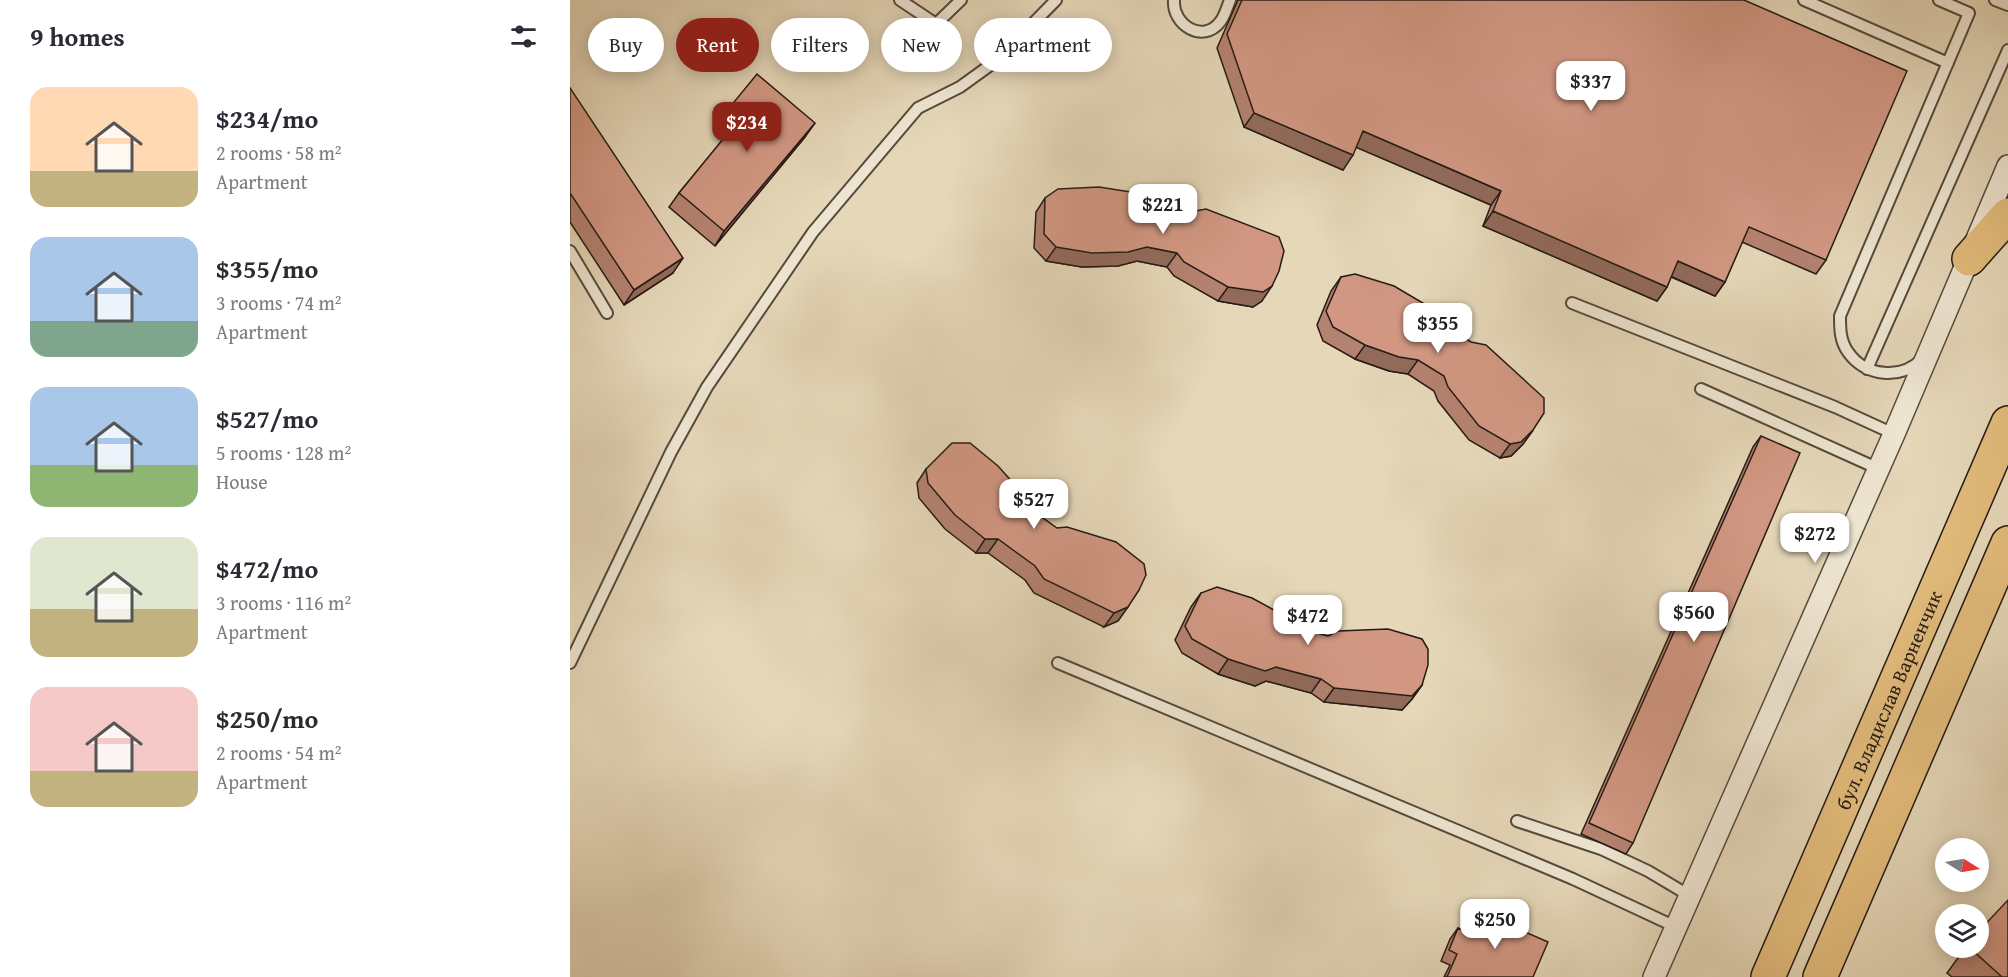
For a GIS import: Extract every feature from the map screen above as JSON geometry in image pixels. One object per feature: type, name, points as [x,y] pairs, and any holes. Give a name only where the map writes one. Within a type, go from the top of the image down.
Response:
[{"type":"main road","points":[[1969,259],[2008,215]]},
{"type":"main road","name":"бул. Владислав Варненчик","points":[[1768,977],[2008,423]]},
{"type":"main road","points":[[1820,977],[2008,543]]},
{"type":"street","points":[[1654,977],[1879,469],[2008,166]]},
{"type":"lane","points":[[900,0],[936,24],[961,0]]},
{"type":"lane","points":[[570,663],[671,452],[707,387],[813,231],[918,108],[960,87],[996,61],[1056,0]]},
{"type":"lane","points":[[1174,0],[1175,12],[1182,23],[1188,28],[1204,31],[1221,22],[1230,0]]},
{"type":"lane","points":[[1804,0],[1948,63]]},
{"type":"lane","points":[[1929,352],[1917,364],[1903,371],[1883,373],[1867,369],[1848,352],[1840,332],[1840,316],[1969,13],[1939,0]]},
{"type":"lane","points":[[1867,369],[2008,50]]},
{"type":"lane","points":[[570,251],[607,313]]},
{"type":"lane","points":[[1572,303],[1835,407],[1894,434]]},
{"type":"lane","points":[[1701,389],[1879,469]]},
{"type":"lane","points":[[1058,663],[1573,879],[1676,927]]},
{"type":"lane","points":[[1517,821],[1601,849],[1648,871],[1690,896]]},
{"type":"building","points":[[1242,0],[1744,0],[1907,71],[1826,260],[1749,227],[1725,282],[1678,261],[1667,287],[1493,211],[1501,191],[1363,131],[1353,155],[1254,113],[1227,34]]},
{"type":"building","points":[[757,74],[815,123],[724,231],[679,193],[737,122],[725,113]]},
{"type":"building","points":[[570,88],[683,258],[634,290],[570,193]]},
{"type":"building","points":[[1099,187],[1137,193],[1145,202],[1190,212],[1206,209],[1279,237],[1284,251],[1272,286],[1263,292],[1228,287],[1184,262],[1177,253],[1147,247],[1128,252],[1092,253],[1056,247],[1044,234],[1045,198],[1058,189]]},
{"type":"building","points":[[1355,274],[1394,286],[1428,306],[1432,317],[1471,342],[1486,345],[1544,398],[1544,413],[1533,430],[1521,442],[1510,444],[1479,426],[1448,387],[1444,376],[1418,360],[1399,357],[1365,345],[1333,327],[1326,311],[1341,277]]},
{"type":"building","points":[[1761,436],[1800,453],[1633,843],[1589,823]]},
{"type":"building","points":[[952,443],[970,443],[998,466],[1022,493],[1032,510],[1057,528],[1067,527],[1116,542],[1144,564],[1146,575],[1128,607],[1114,613],[1044,579],[1035,566],[998,539],[985,539],[955,515],[928,483],[926,469]]},
{"type":"building","points":[[1217,587],[1252,598],[1283,615],[1299,628],[1328,636],[1338,631],[1388,629],[1422,639],[1428,649],[1428,665],[1422,685],[1412,696],[1334,688],[1321,679],[1276,667],[1265,671],[1228,659],[1192,639],[1185,626],[1201,593]]},
{"type":"building","points":[[2008,900],[2008,977],[2002,977],[1981,958],[1989,958],[1989,920]]},
{"type":"building","points":[[1475,910],[1548,942],[1533,977],[1447,977],[1457,954],[1449,950],[1458,928],[1466,932]]}]
